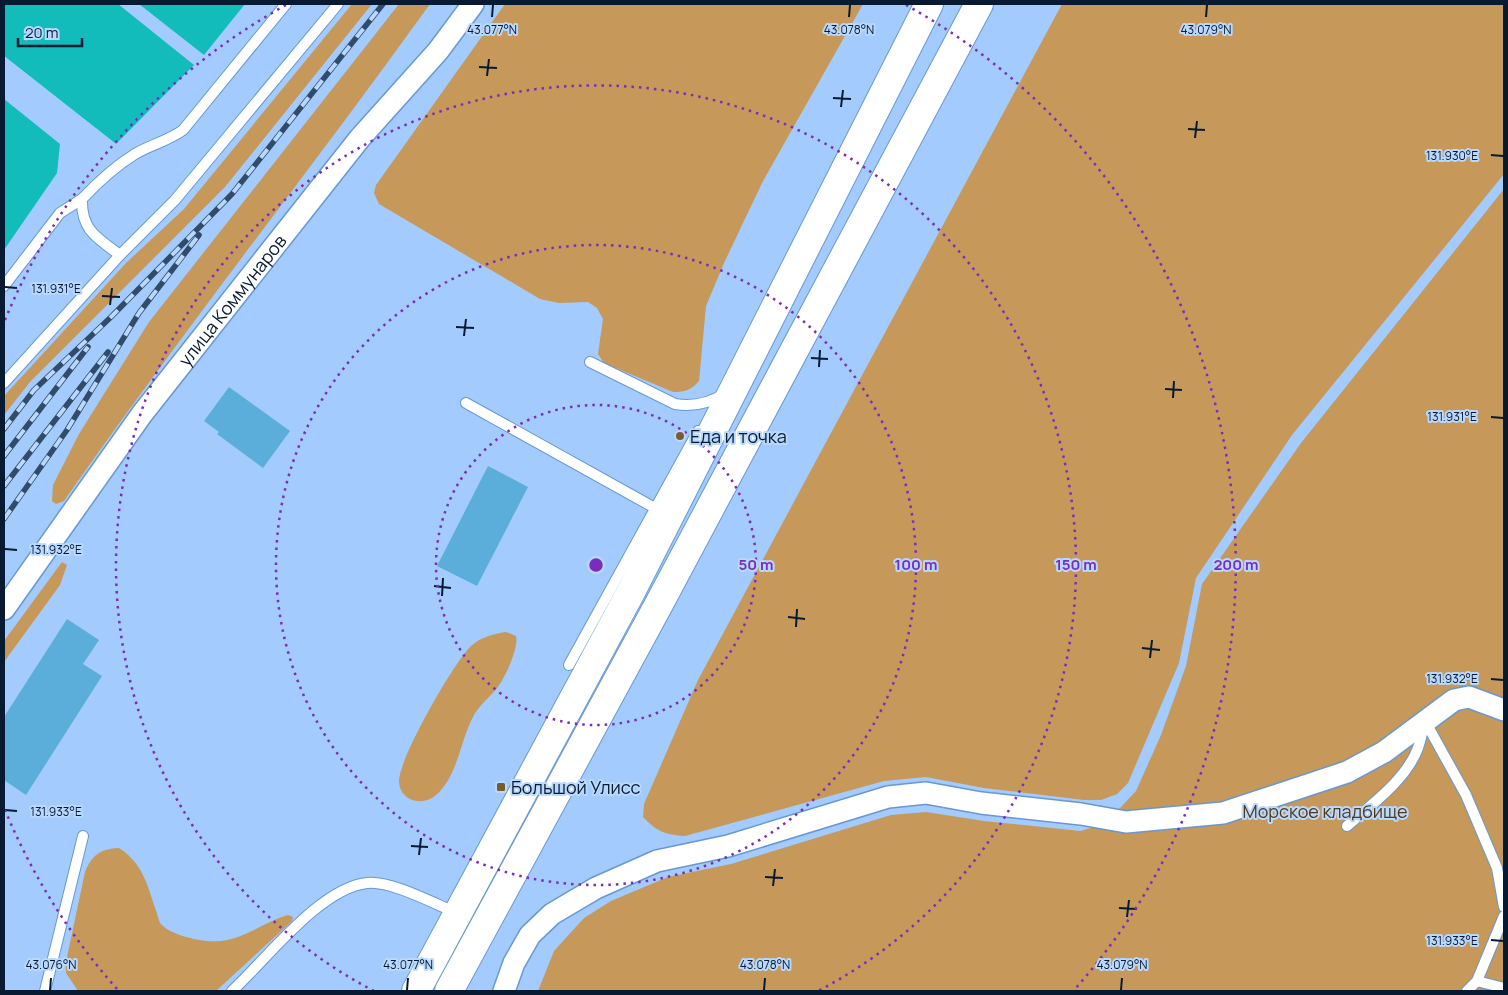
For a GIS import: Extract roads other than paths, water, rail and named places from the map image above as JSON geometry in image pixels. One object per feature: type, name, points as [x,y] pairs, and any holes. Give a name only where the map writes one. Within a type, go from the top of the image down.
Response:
[{"type":"highway","points":[[416,991],[632,590],[725,393],[929,4]]},
{"type":"highway","points":[[449,991],[659,604],[979,4]]},
{"type":"street","name":"улица Коммунаров","points":[[4,609],[142,414],[360,138],[438,51],[473,4]]},
{"type":"street","points":[[504,991],[514,963],[530,936],[552,914],[596,888],[657,861],[728,846],[888,797],[926,793],[981,803],[1081,814],[1126,822],[1223,813],[1347,772],[1384,752],[1454,700],[1469,697],[1504,710]]},
{"type":"lane","points":[[4,286],[60,213],[82,199],[101,178],[136,153],[172,138],[183,130],[286,4]]},
{"type":"lane","points":[[4,382],[120,255],[175,200],[338,4]]},
{"type":"lane","points":[[82,199],[82,217],[91,232],[120,255]]},
{"type":"lane","points":[[590,362],[675,404],[687,406],[725,393]]},
{"type":"lane","points":[[569,665],[704,420],[725,393]]},
{"type":"lane","points":[[466,403],[655,508]]},
{"type":"lane","points":[[1347,826],[1382,795],[1407,767],[1418,749],[1425,721]]},
{"type":"lane","points":[[1425,721],[1466,794],[1497,868],[1504,907]]},
{"type":"lane","points":[[45,991],[83,836]]},
{"type":"lane","points":[[232,991],[298,924],[340,891],[368,882],[396,887],[458,913]]},
{"type":"lane","points":[[1467,991],[1477,981],[1504,916]]},
{"type":"lane","points":[[1477,981],[1504,988]]},
{"type":"railway","points":[[4,429],[34,390],[111,317],[232,194],[383,4]]},
{"type":"railway","points":[[4,519],[67,430],[139,313],[199,235]]},
{"type":"railway","points":[[4,456],[88,347]]},
{"type":"railway","points":[[4,486],[108,352]]},
{"type":"place","name":"Еда и точка","points":[[680,436]]},
{"type":"place","name":"Большой Улисс","points":[[501,787]]},
{"type":"park label","name":"Морское кладбище","points":[[1325,811]]}]
